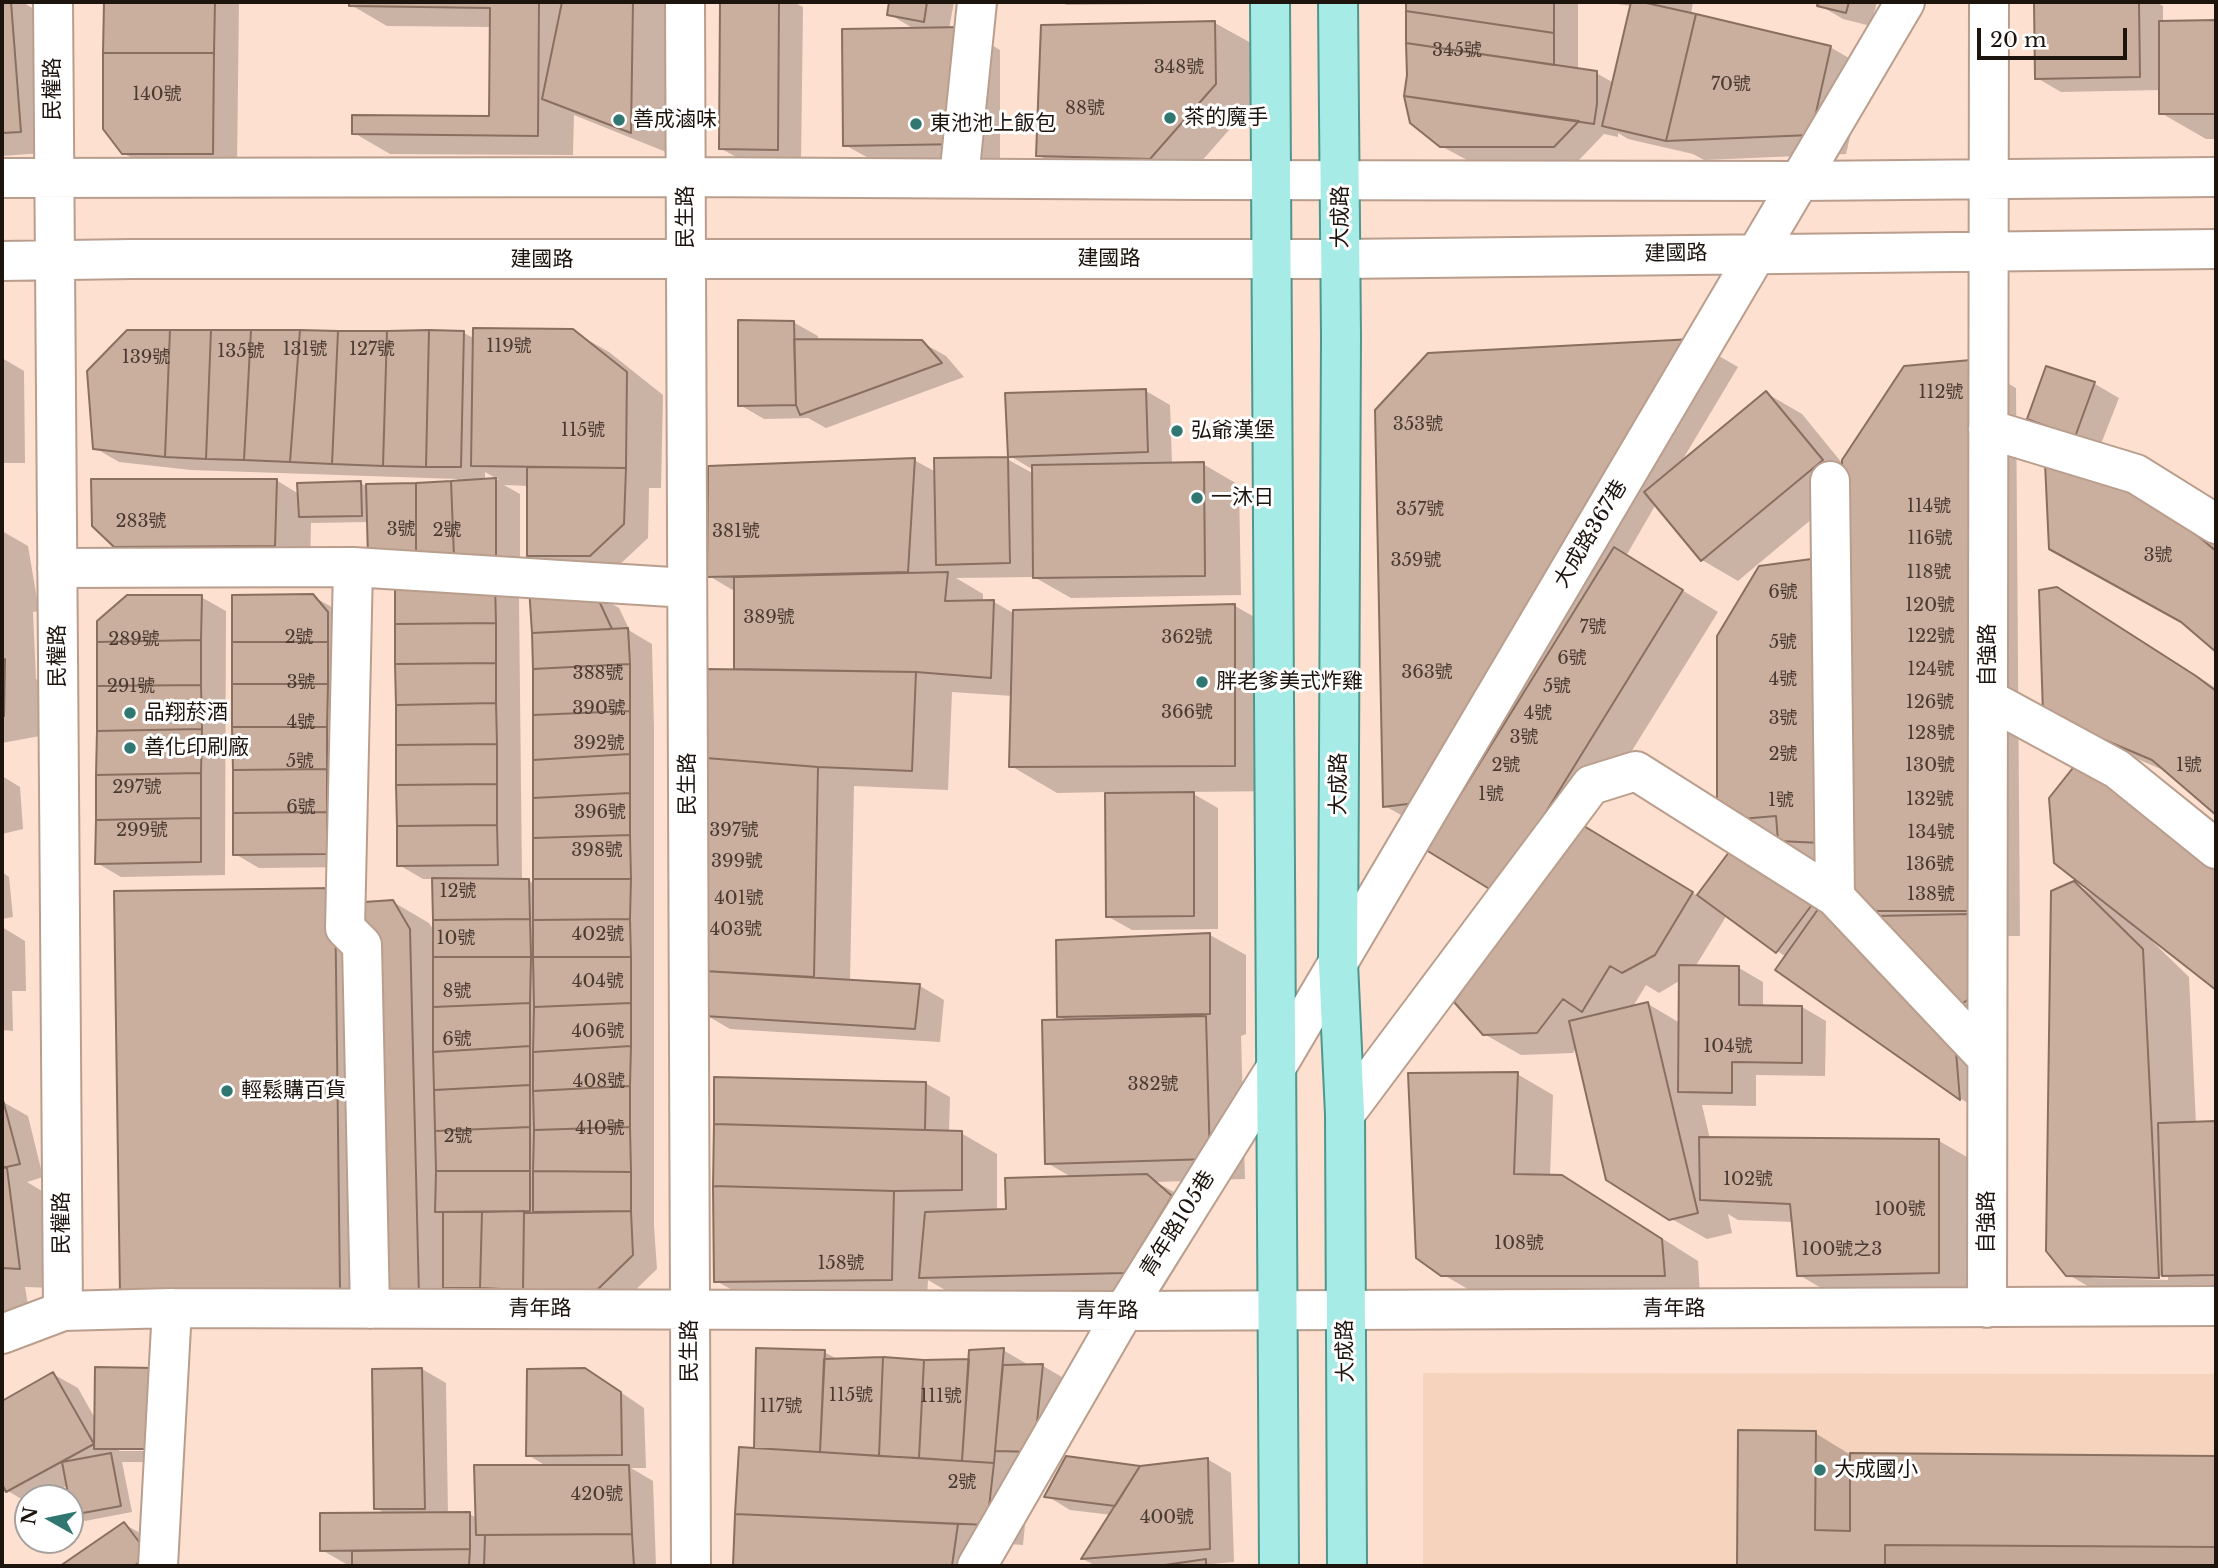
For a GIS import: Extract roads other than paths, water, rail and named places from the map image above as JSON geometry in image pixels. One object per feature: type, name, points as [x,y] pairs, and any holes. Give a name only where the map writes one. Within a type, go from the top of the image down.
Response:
[{"type":"main road","points":[[1270,2],[1279,1566]]},
{"type":"main road","name":"大成路","points":[[1338,2],[1341,180],[1338,963],[1345,1114],[1347,1566]]},
{"type":"street","name":"民權路","points":[[53,2],[63,1311]]},
{"type":"street","name":"民生路","points":[[685,2],[691,1566]]},
{"type":"street","points":[[959,178],[977,2]]},
{"type":"street","name":"大成路367巷","points":[[1277,1066],[1905,2]]},
{"type":"street","name":"自強路","points":[[1987,1308],[1989,2]]},
{"type":"street","points":[[2,178],[685,177],[1800,181],[2216,177]]},
{"type":"street","name":"建國路","points":[[2,261],[1341,259],[2216,249]]},
{"type":"street","points":[[1988,429],[2136,474],[2216,524]]},
{"type":"street","points":[[1830,481],[1835,897]]},
{"type":"street","points":[[353,567],[345,928],[362,945],[370,1309]]},
{"type":"street","points":[[57,568],[353,567],[687,588]]},
{"type":"street","points":[[1988,699],[2117,769],[2216,849]]},
{"type":"street","points":[[1345,1114],[1591,785],[1636,771],[1835,897],[1987,1058]]},
{"type":"street","name":"青年路105巷","points":[[977,1566],[1124,1311],[1277,1066]]},
{"type":"street","name":"青年路","points":[[2,1334],[63,1311],[172,1308],[1124,1311],[2216,1306]]},
{"type":"street","points":[[158,1566],[172,1308]]},
{"type":"place","name":"茶的魔手","points":[[1170,118]]},
{"type":"place","name":"善成滷味","points":[[619,120]]},
{"type":"place","name":"東池池上飯包","points":[[916,124]]},
{"type":"place","name":"弘爺漢堡","points":[[1177,431]]},
{"type":"place","name":"一沐日","points":[[1197,498]]},
{"type":"place","name":"胖老爹美式炸雞","points":[[1202,682]]},
{"type":"place","name":"品翔菸酒","points":[[130,713]]},
{"type":"place","name":"善化印刷廠","points":[[130,748]]},
{"type":"place","name":"輕鬆購百貨","points":[[227,1091]]},
{"type":"place","name":"大成國小","points":[[1820,1470]]}]
